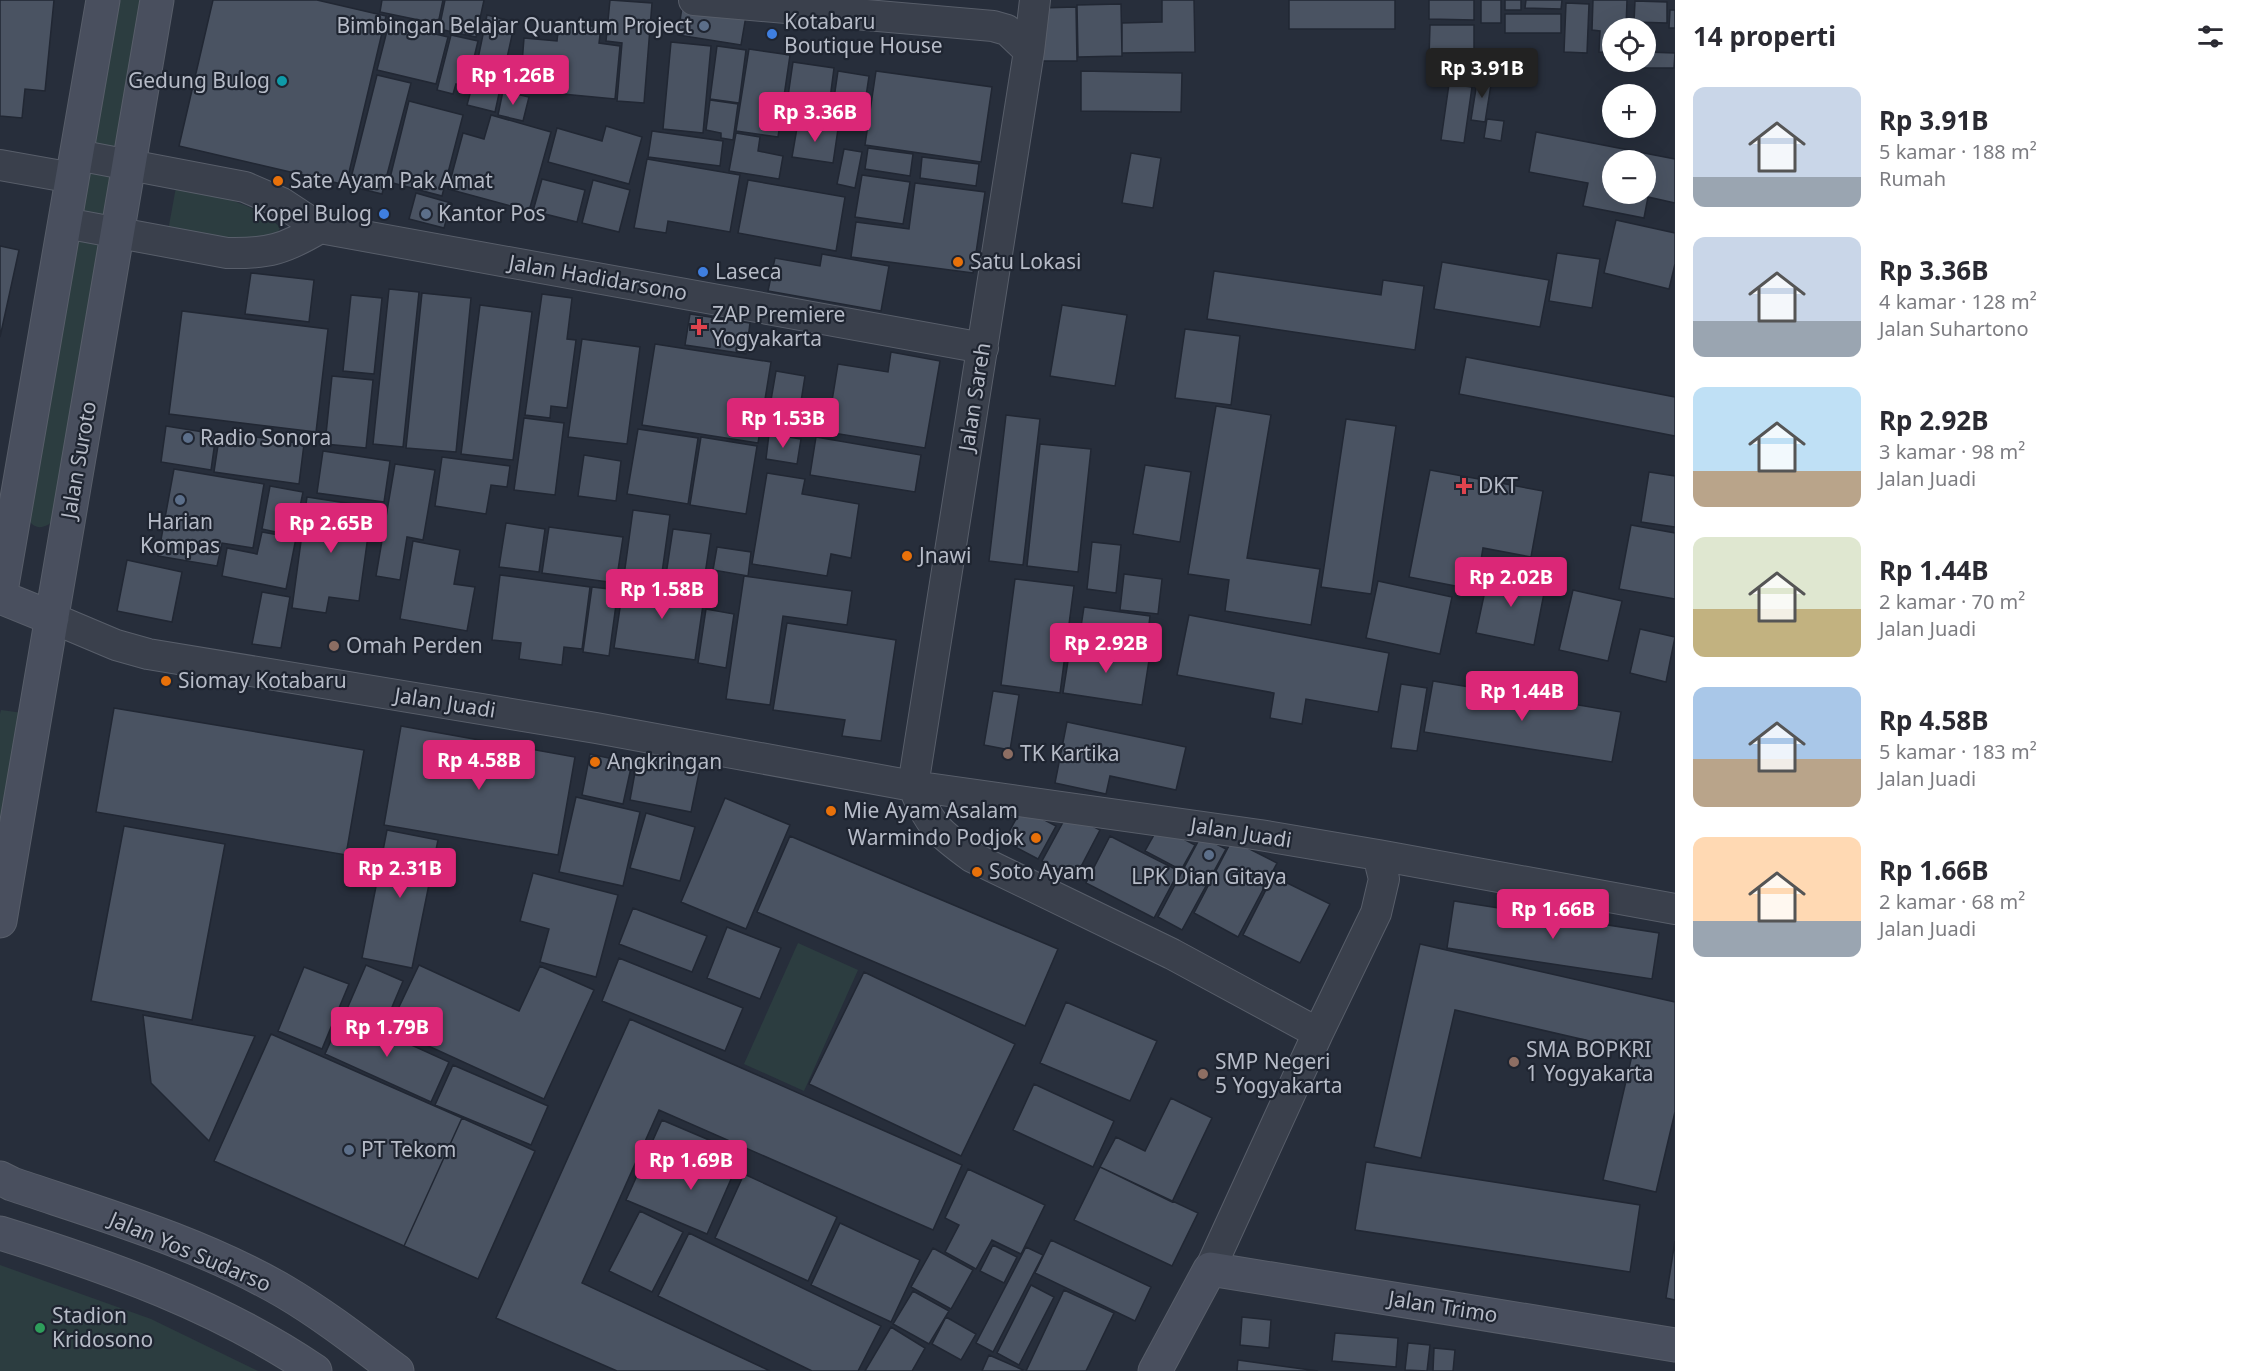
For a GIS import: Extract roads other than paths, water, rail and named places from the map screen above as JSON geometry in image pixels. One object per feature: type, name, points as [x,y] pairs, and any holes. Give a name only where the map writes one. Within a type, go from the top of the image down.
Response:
[{"type":"main road","points":[[52,618],[0,597],[103,0]]},
{"type":"main road","name":"Jalan Suroto","points":[[0,921],[157,0]]},
{"type":"main road","name":"Jalan Yos Sudarso","points":[[0,1178],[161,1236],[248,1273],[319,1314],[397,1371]]},
{"type":"main road","points":[[3,1233],[121,1273],[177,1296],[231,1320],[315,1371]]},
{"type":"main road","points":[[1155,1371],[1210,1269]]},
{"type":"main road","name":"Jalan Trimo","points":[[1210,1269],[1675,1345]]},
{"type":"street","points":[[694,0],[993,26],[1006,30],[1029,51]]},
{"type":"street","name":"Jalan Sareh","points":[[913,786],[983,348],[1035,0]]},
{"type":"street","name":"Jalan Hadidarsono","points":[[0,165],[128,165],[245,187],[282,202],[320,228],[983,348]]},
{"type":"street","points":[[65,223],[227,253],[247,254],[268,252],[285,247],[320,228]]},
{"type":"street","name":"Jalan Juadi","points":[[52,618],[116,645],[148,654],[596,728],[913,786],[1260,835],[1675,909]]},
{"type":"street","points":[[913,786],[925,814],[943,836],[972,857],[1172,954],[1318,1033]]},
{"type":"street","points":[[1210,1269],[1318,1033],[1376,914],[1384,879],[1378,855]]},
{"type":"place","name":"Bimbingan Belajar Quantum Project","points":[[704,26]]},
{"type":"place","name":"Kotabaru Boutique House","points":[[772,34]]},
{"type":"place","name":"Gedung Bulog","points":[[282,81]]},
{"type":"place","name":"Sate Ayam Pak Amat","points":[[278,181]]},
{"type":"place","name":"Kopel Bulog","points":[[384,214]]},
{"type":"place","name":"Kantor Pos","points":[[426,214]]},
{"type":"place","name":"Satu Lokasi","points":[[958,262]]},
{"type":"place","name":"Laseca","points":[[703,272]]},
{"type":"place","name":"ZAP Premiere Yogyakarta","points":[[699,327]]},
{"type":"place","name":"Radio Sonora","points":[[188,438]]},
{"type":"place","name":"DKT","points":[[1464,486]]},
{"type":"place","name":"Harian Kompas","points":[[180,500]]},
{"type":"place","name":"Jnawi","points":[[907,556]]},
{"type":"place","name":"Omah Perden","points":[[334,646]]},
{"type":"place","name":"Siomay Kotabaru","points":[[166,681]]},
{"type":"place","name":"TK Kartika","points":[[1008,754]]},
{"type":"place","name":"Angkringan","points":[[595,762]]},
{"type":"place","name":"Mie Ayam Asalam","points":[[831,811]]},
{"type":"place","name":"Warmindo Podjok","points":[[1036,838]]},
{"type":"place","name":"LPK Dian Gitaya","points":[[1209,855]]},
{"type":"place","name":"Soto Ayam","points":[[977,872]]},
{"type":"place","name":"SMA BOPKRI 1 Yogyakarta","points":[[1514,1062]]},
{"type":"place","name":"SMP Negeri 5 Yogyakarta","points":[[1203,1074]]},
{"type":"place","name":"PT Tekom","points":[[349,1150]]},
{"type":"place","name":"Stadion Kridosono","points":[[40,1328]]}]
